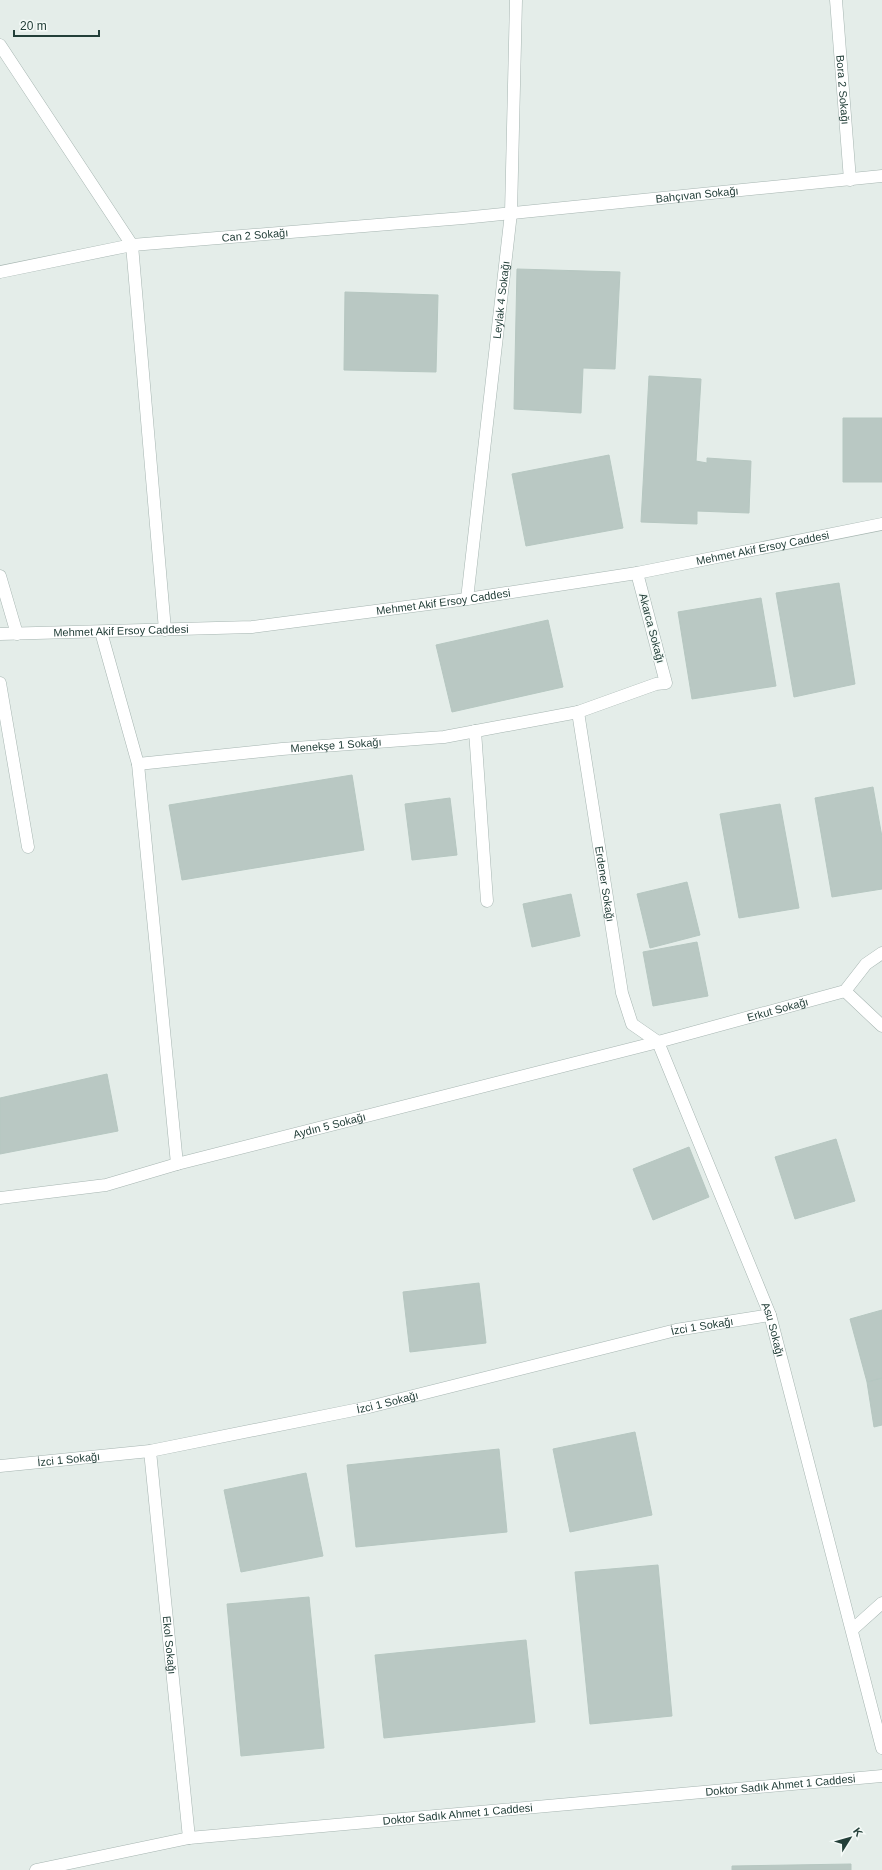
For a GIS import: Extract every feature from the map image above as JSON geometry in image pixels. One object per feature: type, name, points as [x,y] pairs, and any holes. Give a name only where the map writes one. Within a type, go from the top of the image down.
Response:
[{"type":"street","name":"Leylak 4 Sokağı","points":[[467,599],[511,213],[516,0]]},
{"type":"street","name":"Bora 2 Sokağı","points":[[836,0],[850,180]]},
{"type":"street","points":[[0,45],[132,245],[165,630]]},
{"type":"street","name":"Bahçıvan Sokağı","points":[[511,213],[882,176]]},
{"type":"street","name":"Can 2 Sokağı","points":[[0,272],[132,245],[511,213]]},
{"type":"street","name":"Mehmet Akif Ersoy Caddesi","points":[[0,634],[252,627],[467,599],[637,573],[882,524]]},
{"type":"street","name":"Akarca Sokağı","points":[[637,573],[666,683]]},
{"type":"street","points":[[0,576],[17,634]]},
{"type":"street","points":[[101,632],[138,764],[177,1164]]},
{"type":"street","points":[[0,683],[28,847]]},
{"type":"street","name":"Menekşe 1 Sokağı","points":[[138,764],[282,749],[444,737],[578,712],[656,684],[666,683]]},
{"type":"street","name":"Erdener Sokağı","points":[[578,712],[622,993],[632,1024],[658,1042]]},
{"type":"street","points":[[475,731],[487,901]]},
{"type":"street","points":[[882,953],[866,964],[845,991],[882,1026]]},
{"type":"street","name":"Erkut Sokağı","points":[[658,1042],[845,991]]},
{"type":"street","name":"Aydın 5 Sokağı","points":[[0,1198],[106,1185],[177,1164],[658,1042]]},
{"type":"street","name":"Asu Sokağı","points":[[658,1042],[770,1315],[853,1630],[882,1748]]},
{"type":"street","name":"İzci 1 Sokağı","points":[[0,1466],[150,1452],[369,1407],[676,1330],[770,1315]]},
{"type":"street","name":"Ekol Sokağı","points":[[150,1452],[189,1838]]},
{"type":"street","points":[[853,1630],[882,1603]]},
{"type":"street","name":"Doktor Sadık Ahmet 1 Caddesi","points":[[36,1870],[189,1838],[882,1776]]},
{"type":"building","points":[[517,269],[620,272],[615,369],[583,368],[581,413],[514,409]]},
{"type":"building","points":[[345,292],[438,295],[436,372],[344,370]]},
{"type":"building","points":[[649,376],[701,379],[696,461],[707,463],[707,458],[751,461],[749,513],[697,511],[697,524],[641,522]]},
{"type":"building","points":[[843,418],[882,418],[882,482],[843,482]]},
{"type":"building","points":[[609,455],[623,528],[526,546],[512,474]]},
{"type":"building","points":[[839,583],[855,684],[794,697],[776,593]]},
{"type":"building","points":[[761,598],[776,686],[692,699],[678,612]]},
{"type":"building","points":[[548,620],[563,687],[452,712],[436,645]]},
{"type":"building","points":[[352,775],[364,850],[182,880],[169,805]]},
{"type":"building","points":[[873,787],[882,837],[882,889],[832,897],[815,798]]},
{"type":"building","points":[[450,798],[457,855],[412,860],[405,804]]},
{"type":"building","points":[[780,804],[799,908],[739,918],[720,814]]},
{"type":"building","points":[[687,882],[700,935],[650,948],[637,894]]},
{"type":"building","points":[[571,894],[580,936],[532,947],[523,904]]},
{"type":"building","points":[[697,942],[708,996],[653,1006],[643,952]]},
{"type":"building","points":[[107,1074],[118,1131],[0,1154],[0,1098]]},
{"type":"building","points":[[836,1139],[855,1201],[795,1219],[775,1157]]},
{"type":"building","points":[[689,1147],[709,1197],[653,1220],[633,1169]]},
{"type":"building","points":[[479,1283],[486,1343],[410,1352],[403,1292]]},
{"type":"building","points":[[882,1310],[882,1378],[867,1382],[850,1319]]},
{"type":"building","points":[[882,1378],[882,1425],[874,1427],[867,1382]]},
{"type":"building","points":[[635,1432],[652,1515],[570,1532],[553,1449]]},
{"type":"building","points":[[499,1449],[507,1532],[356,1547],[347,1465]]},
{"type":"building","points":[[306,1473],[323,1556],[241,1572],[224,1490]]},
{"type":"building","points":[[658,1565],[672,1716],[590,1724],[575,1572]]},
{"type":"building","points":[[309,1597],[324,1748],[241,1756],[227,1604]]},
{"type":"building","points":[[526,1640],[535,1722],[384,1738],[375,1655]]},
{"type":"building","points":[[851,1864],[851,1870],[732,1870],[732,1866]]}]
